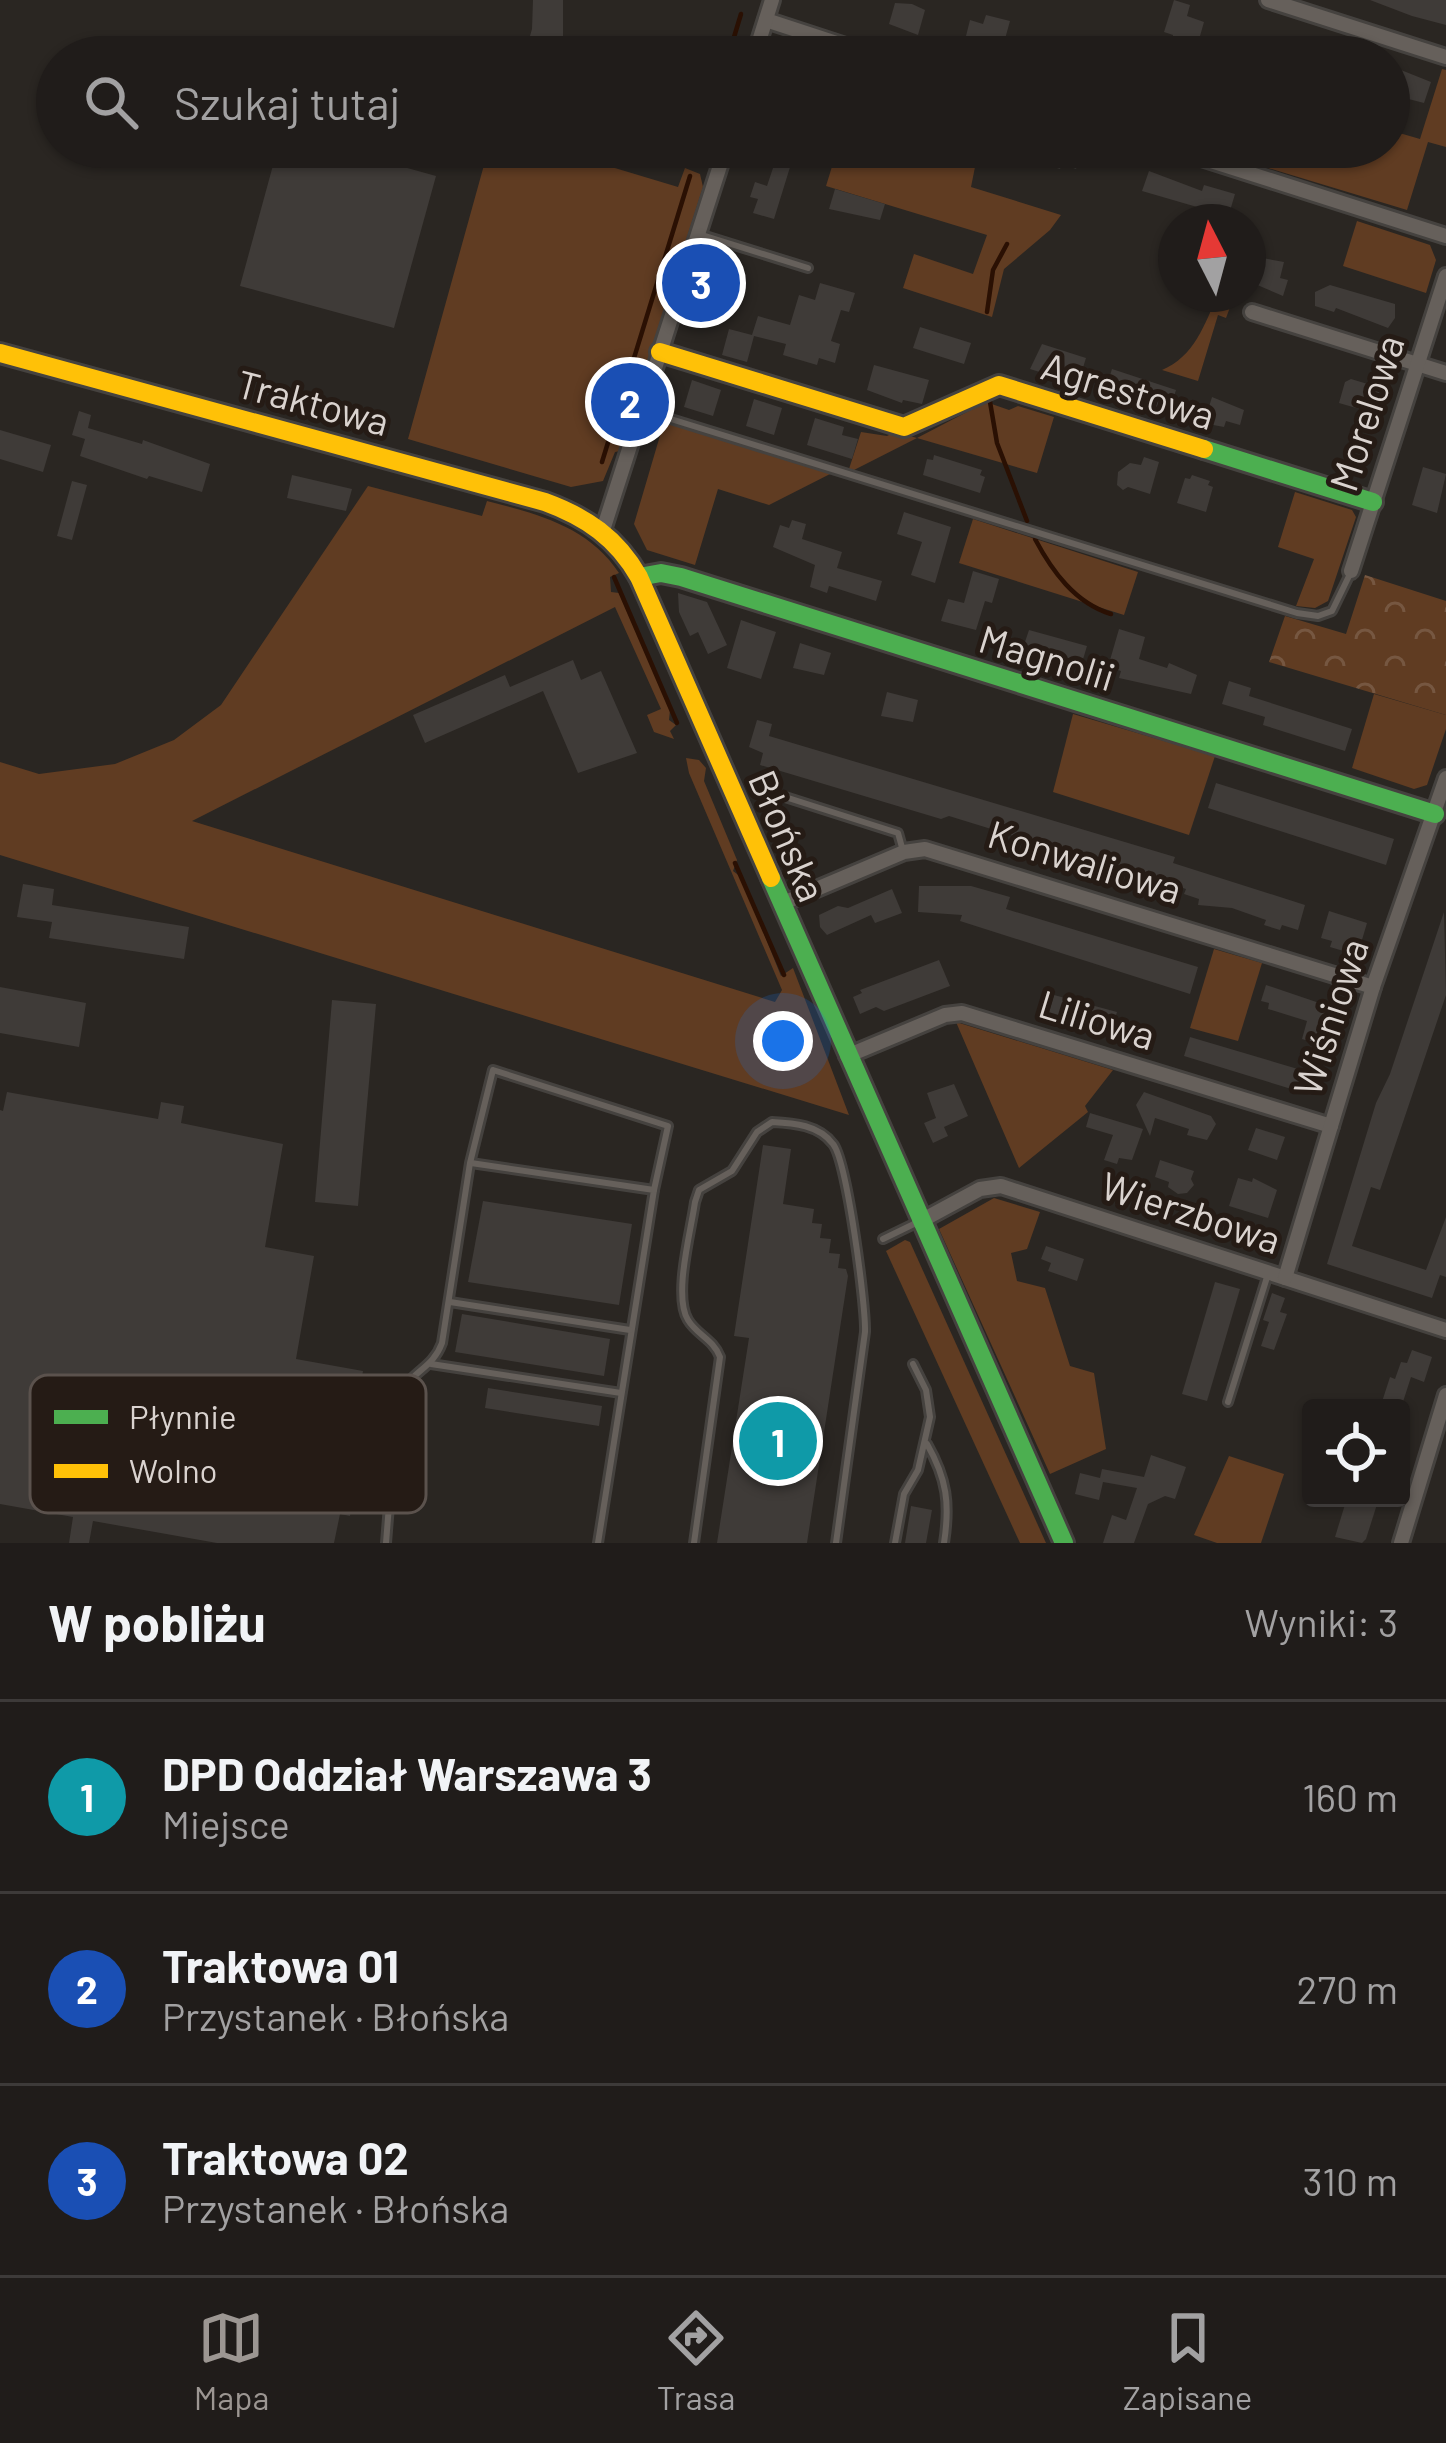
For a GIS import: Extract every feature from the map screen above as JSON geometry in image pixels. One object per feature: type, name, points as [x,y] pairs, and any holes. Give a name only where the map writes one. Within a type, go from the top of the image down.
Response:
[{"type":"street","points":[[761,36],[772,0]]},
{"type":"street","points":[[1268,0],[1380,36]]},
{"type":"street","points":[[766,20],[815,36]]},
{"type":"street","points":[[1410,45],[1446,57]]},
{"type":"street","points":[[602,530],[719,168]]},
{"type":"street","points":[[1232,168],[1446,236]]},
{"type":"street","name":"Morelowa","points":[[1351,571],[1446,276]]},
{"type":"street","points":[[1252,312],[1446,374]]},
{"type":"street","name":"Agrestowa","points":[[660,352],[904,427],[999,385],[1373,502]]},
{"type":"street","name":"Traktowa","points":[[0,353],[545,502],[578,514],[602,530]]},
{"type":"street","name":"Błońska","points":[[602,530],[626,554],[639,577],[1064,1543]]},
{"type":"street","name":"Magnolii","points":[[639,577],[661,573],[681,577],[1435,814]]},
{"type":"street","name":"Wiśniowa","points":[[1285,1278],[1373,987],[1446,778]]},
{"type":"street","points":[[781,904],[904,851]]},
{"type":"street","name":"Konwaliowa","points":[[904,851],[941,852],[1373,987]]},
{"type":"street","name":"Liliowa","points":[[847,1056],[945,1015],[962,1013],[1331,1126]]},
{"type":"street","name":"Wierzbowa","points":[[919,1222],[980,1190],[1001,1186],[1446,1330]]},
{"type":"street","points":[[1401,1543],[1446,1395]]},
{"type":"lane","points":[[699,234],[808,268]]},
{"type":"lane","points":[[642,410],[1297,613],[1318,616],[1332,611],[1351,571]]},
{"type":"lane","points":[[782,796],[898,833],[904,851]]},
{"type":"lane","points":[[412,1375],[431,1364],[442,1342],[470,1163],[493,1070],[668,1126],[630,1330],[598,1543]]},
{"type":"lane","points":[[694,1543],[720,1357],[710,1340],[690,1325],[682,1306],[695,1202],[699,1190],[732,1172],[758,1132],[772,1122],[821,1132],[839,1152],[865,1300],[865,1332],[836,1543]]},
{"type":"lane","points":[[470,1163],[654,1190]]},
{"type":"lane","points":[[883,1239],[919,1222]]},
{"type":"lane","points":[[1228,1402],[1268,1273]]},
{"type":"lane","points":[[450,1302],[630,1330]]},
{"type":"lane","points":[[431,1364],[621,1393]]},
{"type":"lane","points":[[895,1543],[904,1494],[927,1442],[930,1418],[926,1390],[913,1364]]},
{"type":"lane","points":[[927,1442],[947,1486],[950,1505],[944,1543]]},
{"type":"lane","points":[[386,1543],[389,1513]]},
{"type":"green space","points":[[1442,69],[1446,70],[1446,147],[1428,142],[1407,210],[1268,168],[1410,168],[1410,136],[1420,139]]},
{"type":"green space","points":[[483,168],[615,168],[678,187],[685,168],[700,174],[703,187],[636,398],[630,396],[626,408],[633,411],[620,451],[615,452],[603,481],[571,487],[408,439]]},
{"type":"green space","points":[[832,168],[975,168],[971,187],[1061,215],[1004,269],[992,317],[903,288],[914,254],[973,274],[987,235],[826,186]]},
{"type":"green space","points":[[1357,221],[1430,245],[1436,260],[1426,293],[1343,266]]},
{"type":"green space","points":[[1210,312],[1228,312],[1226,318],[1218,315],[1198,381],[1162,370],[1182,357]]},
{"type":"green space","points":[[986,402],[1054,417],[1037,473],[917,438]]},
{"type":"green space","points":[[664,422],[834,472],[769,505],[718,489],[695,565],[647,550],[634,524]]},
{"type":"green space","points":[[861,432],[887,436],[895,432],[917,438],[849,469]]},
{"type":"green space","points":[[368,486],[482,516],[487,501],[543,517],[593,544],[619,573],[610,577],[611,592],[619,593],[670,710],[669,720],[676,725],[670,731],[674,739],[654,732],[647,715],[661,709],[615,607],[192,821],[775,1002],[782,990],[689,773],[686,758],[699,760],[706,768],[704,781],[737,860],[733,871],[741,877],[781,976],[793,968],[849,1115],[0,855],[0,762],[39,774],[115,764],[174,740],[221,705]]},
{"type":"green space","points":[[1295,492],[1352,510],[1356,517],[1328,601],[1315,608],[1296,606],[1314,559],[1278,547]]},
{"type":"green space","points":[[973,519],[1138,572],[1124,615],[959,563]]},
{"type":"green space","points":[[1365,575],[1446,601],[1446,715],[1269,662],[1285,616],[1346,634]]},
{"type":"green space","points":[[1374,694],[1446,715],[1446,729],[1427,785],[1414,789],[1352,768]]},
{"type":"green space","points":[[1073,714],[1215,756],[1189,835],[1053,792]]},
{"type":"green space","points":[[1214,949],[1262,963],[1238,1041],[1190,1028]]},
{"type":"green space","points":[[956,1022],[1113,1070],[1085,1106],[1088,1112],[1019,1168]]},
{"type":"green space","points":[[994,1198],[1040,1212],[1027,1249],[1011,1253],[1017,1281],[1045,1288],[1070,1366],[1094,1373],[1106,1449],[1050,1474],[939,1229]]},
{"type":"green space","points":[[905,1240],[910,1242],[1046,1543],[1020,1543],[886,1251]]},
{"type":"green space","points":[[1229,1456],[1284,1474],[1261,1543],[1217,1543],[1194,1535]]},
{"type":"building","points":[[533,0],[563,0],[563,36],[530,36]]},
{"type":"building","points":[[1174,0],[1190,5],[1187,16],[1204,22],[1200,36],[1164,32]]},
{"type":"building","points":[[1370,0],[1446,0],[1446,25],[1412,16]]},
{"type":"building","points":[[895,3],[925,10],[918,35],[889,24]]},
{"type":"building","points":[[986,15],[1010,21],[1006,36],[966,36],[970,20],[983,24]]},
{"type":"building","points":[[1410,74],[1431,82],[1424,103],[1410,99]]},
{"type":"building","points":[[272,168],[407,168],[436,176],[394,328],[240,286]]},
{"type":"building","points":[[773,168],[790,168],[774,219],[753,213],[758,199],[750,197],[755,182],[767,186]]},
{"type":"building","points":[[1149,171],[1202,191],[1204,185],[1235,194],[1232,204],[1187,204],[1142,191]]},
{"type":"building","points":[[835,189],[885,204],[880,220],[829,209]]},
{"type":"building","points":[[1266,259],[1284,262],[1280,278],[1288,280],[1283,296],[1266,289]]},
{"type":"building","points":[[820,283],[855,293],[849,312],[841,310],[831,341],[840,344],[835,363],[819,358],[817,365],[783,355],[786,344],[754,336],[747,362],[722,355],[729,329],[752,335],[758,316],[790,325],[799,295],[815,300]]},
{"type":"building","points":[[1330,285],[1395,304],[1395,318],[1388,328],[1336,308],[1334,312],[1315,306],[1315,292]]},
{"type":"building","points":[[920,327],[971,343],[964,364],[913,348]]},
{"type":"building","points":[[1042,344],[1086,358],[1078,384],[1030,369]]},
{"type":"building","points":[[874,365],[929,380],[922,404],[902,403],[867,390]]},
{"type":"building","points":[[1112,369],[1176,390],[1169,411],[1105,391]]},
{"type":"building","points":[[1351,379],[1381,388],[1376,401],[1368,398],[1363,410],[1339,403],[1345,382]]},
{"type":"building","points":[[692,380],[721,390],[713,416],[684,407]]},
{"type":"building","points":[[1212,397],[1244,410],[1240,425],[1208,424]]},
{"type":"building","points":[[754,399],[782,408],[774,435],[746,426]]},
{"type":"building","points":[[79,411],[91,415],[88,428],[142,444],[143,440],[210,464],[202,492],[80,456],[85,439],[72,435]]},
{"type":"building","points":[[815,418],[844,427],[842,435],[858,439],[852,459],[807,445]]},
{"type":"building","points":[[0,430],[51,445],[43,472],[0,459]]},
{"type":"building","points":[[934,455],[982,470],[980,493],[923,475],[927,459],[933,460]]},
{"type":"building","points":[[1144,457],[1159,462],[1150,494],[1128,487],[1123,490],[1117,485],[1118,472],[1130,463],[1141,465]]},
{"type":"building","points":[[1423,467],[1446,474],[1437,513],[1412,505]]},
{"type":"building","points":[[292,475],[352,489],[346,511],[287,498]]},
{"type":"building","points":[[1192,475],[1210,481],[1213,487],[1206,512],[1177,503],[1185,478]]},
{"type":"building","points":[[72,481],[87,485],[72,540],[57,536]]},
{"type":"building","points":[[904,512],[951,527],[935,583],[911,575],[922,542],[897,534]]},
{"type":"building","points":[[792,520],[806,524],[802,539],[842,552],[837,568],[882,581],[876,601],[829,586],[827,593],[810,587],[815,565],[773,547],[780,525],[789,528]]},
{"type":"building","points":[[973,571],[999,579],[992,603],[985,601],[976,630],[941,621],[948,599],[964,603]]},
{"type":"building","points":[[678,593],[707,602],[727,645],[708,654],[698,632],[690,636],[679,612]]},
{"type":"building","points":[[741,620],[776,632],[761,679],[727,668]]},
{"type":"building","points":[[1119,629],[1145,637],[1139,659],[1167,668],[1169,663],[1197,675],[1191,694],[1119,678],[1121,671],[1108,667]]},
{"type":"building","points":[[1029,630],[1087,646],[1081,666],[1023,648]]},
{"type":"building","points":[[800,643],[831,653],[824,675],[793,668]]},
{"type":"building","points":[[573,660],[581,680],[601,671],[637,753],[578,773],[543,691],[425,743],[413,715],[505,675],[510,687]]},
{"type":"building","points":[[1229,681],[1251,688],[1249,696],[1352,729],[1345,751],[1263,725],[1265,717],[1222,704]]},
{"type":"building","points":[[887,692],[918,700],[913,722],[881,716]]},
{"type":"building","points":[[757,720],[772,724],[769,736],[1175,857],[1173,863],[1305,905],[1298,930],[1264,925],[1266,920],[1232,908],[1198,905],[1199,899],[1184,894],[1186,889],[949,816],[941,819],[760,765],[763,753],[749,747]]},
{"type":"building","points":[[1216,783],[1394,839],[1386,865],[1208,808]]},
{"type":"building","points":[[23,884],[54,889],[52,905],[189,927],[184,959],[49,938],[52,922],[17,917]]},
{"type":"building","points":[[919,886],[971,886],[1010,897],[1006,909],[1198,967],[1190,994],[960,921],[962,915],[918,912]]},
{"type":"building","points":[[892,889],[902,913],[875,923],[871,915],[827,935],[820,927],[819,915]]},
{"type":"building","points":[[1329,911],[1367,923],[1359,950],[1330,947],[1332,941],[1321,938]]},
{"type":"building","points":[[1444,912],[1446,995],[1380,1190],[1371,1187],[1352,1246],[1426,1270],[1446,1217],[1446,1277],[1440,1275],[1432,1298],[1327,1264],[1376,1103]]},
{"type":"building","points":[[939,960],[950,986],[884,1011],[876,1007],[860,1014],[853,997],[860,990]]},
{"type":"building","points":[[1266,985],[1337,1009],[1325,1046],[1302,1039],[1307,1021],[1268,1009],[1269,1003],[1261,1001]]},
{"type":"building","points":[[0,987],[86,1003],[79,1047],[0,1033]]},
{"type":"building","points":[[1054,995],[1117,1012],[1113,1025],[1084,1016],[1081,1025],[1049,1013]]},
{"type":"building","points":[[332,1000],[376,1004],[358,1206],[315,1202]]},
{"type":"building","points":[[1190,1037],[1318,1075],[1311,1095],[1184,1056]]},
{"type":"building","points":[[954,1084],[968,1116],[944,1127],[948,1136],[933,1143],[924,1123],[936,1118],[927,1093]]},
{"type":"building","points":[[7,1092],[158,1119],[161,1102],[184,1106],[181,1123],[283,1144],[265,1247],[314,1256],[296,1359],[363,1371],[362,1375],[30,1375],[30,1509],[0,1504],[3,1111]]},
{"type":"building","points":[[1144,1092],[1211,1116],[1216,1124],[1207,1140],[1155,1118],[1150,1136],[1136,1105]]},
{"type":"building","points":[[1090,1113],[1143,1129],[1132,1160],[1119,1158],[1117,1164],[1104,1160],[1113,1135],[1086,1127]]},
{"type":"building","points":[[1256,1128],[1285,1137],[1277,1160],[1248,1150]]},
{"type":"building","points":[[763,1145],[791,1149],[783,1204],[814,1209],[812,1223],[822,1224],[820,1238],[831,1239],[829,1253],[840,1254],[838,1268],[846,1269],[848,1276],[807,1543],[717,1543],[749,1338],[734,1336]]},
{"type":"building","points":[[1160,1160],[1194,1171],[1194,1185],[1187,1193],[1178,1194],[1168,1187],[1169,1182],[1155,1177]]},
{"type":"building","points":[[1238,1178],[1252,1182],[1253,1178],[1277,1190],[1268,1218],[1229,1206]]},
{"type":"building","points":[[483,1201],[632,1224],[619,1305],[468,1282]]},
{"type":"building","points":[[1046,1246],[1084,1259],[1077,1281],[1048,1271],[1051,1263],[1041,1259]]},
{"type":"building","points":[[1215,1282],[1240,1289],[1207,1401],[1182,1394]]},
{"type":"building","points":[[1272,1293],[1285,1298],[1280,1312],[1287,1314],[1274,1350],[1261,1346]]},
{"type":"building","points":[[462,1314],[610,1339],[604,1376],[455,1352]]},
{"type":"building","points":[[1412,1350],[1432,1357],[1424,1382],[1411,1377],[1404,1399],[1383,1399],[1390,1377],[1395,1379],[1401,1362],[1407,1363]]},
{"type":"building","points":[[488,1388],[602,1406],[599,1426],[485,1408]]},
{"type":"building","points":[[1151,1455],[1186,1467],[1175,1499],[1165,1496],[1148,1504],[1134,1543],[1103,1543],[1112,1515],[1126,1520],[1137,1488],[1103,1482],[1099,1500],[1075,1494],[1080,1473],[1100,1478],[1102,1469],[1144,1477]]},
{"type":"building","points":[[911,1506],[932,1510],[926,1543],[905,1543]]},
{"type":"building","points":[[1344,1507],[1376,1507],[1362,1543],[1335,1537]]},
{"type":"building","points":[[51,1513],[351,1513],[340,1514],[334,1543],[217,1543],[93,1521],[89,1543],[69,1543],[73,1517]]},
{"type":"waterway","points":[[734,36],[741,14]]},
{"type":"waterway","points":[[602,462],[690,176]]},
{"type":"waterway","points":[[987,312],[993,270],[1007,244]]},
{"type":"waterway","points":[[989,396],[997,443],[1027,521]]},
{"type":"waterway","points":[[1035,539],[1066,584],[1086,602],[1111,614]]},
{"type":"waterway","points":[[614,577],[677,723]]},
{"type":"waterway","points":[[735,863],[784,975]]},
{"type":"traffic: fast","points":[[1204,449],[1373,502]]},
{"type":"traffic: fast","points":[[639,577],[661,573],[681,577],[1435,814]]},
{"type":"traffic: fast","points":[[771,878],[1064,1543]]},
{"type":"traffic: slow","points":[[660,352],[904,427],[999,385],[1204,449]]},
{"type":"traffic: slow","points":[[0,353],[545,502],[587,522],[621,551],[639,577],[771,878]]},
{"type":"place","name":"Traktowa 02","points":[[701,283]]},
{"type":"place","name":"Traktowa 01","points":[[630,402]]},
{"type":"place","name":"DPD Oddział Warszawa 3","points":[[778,1441]]}]
